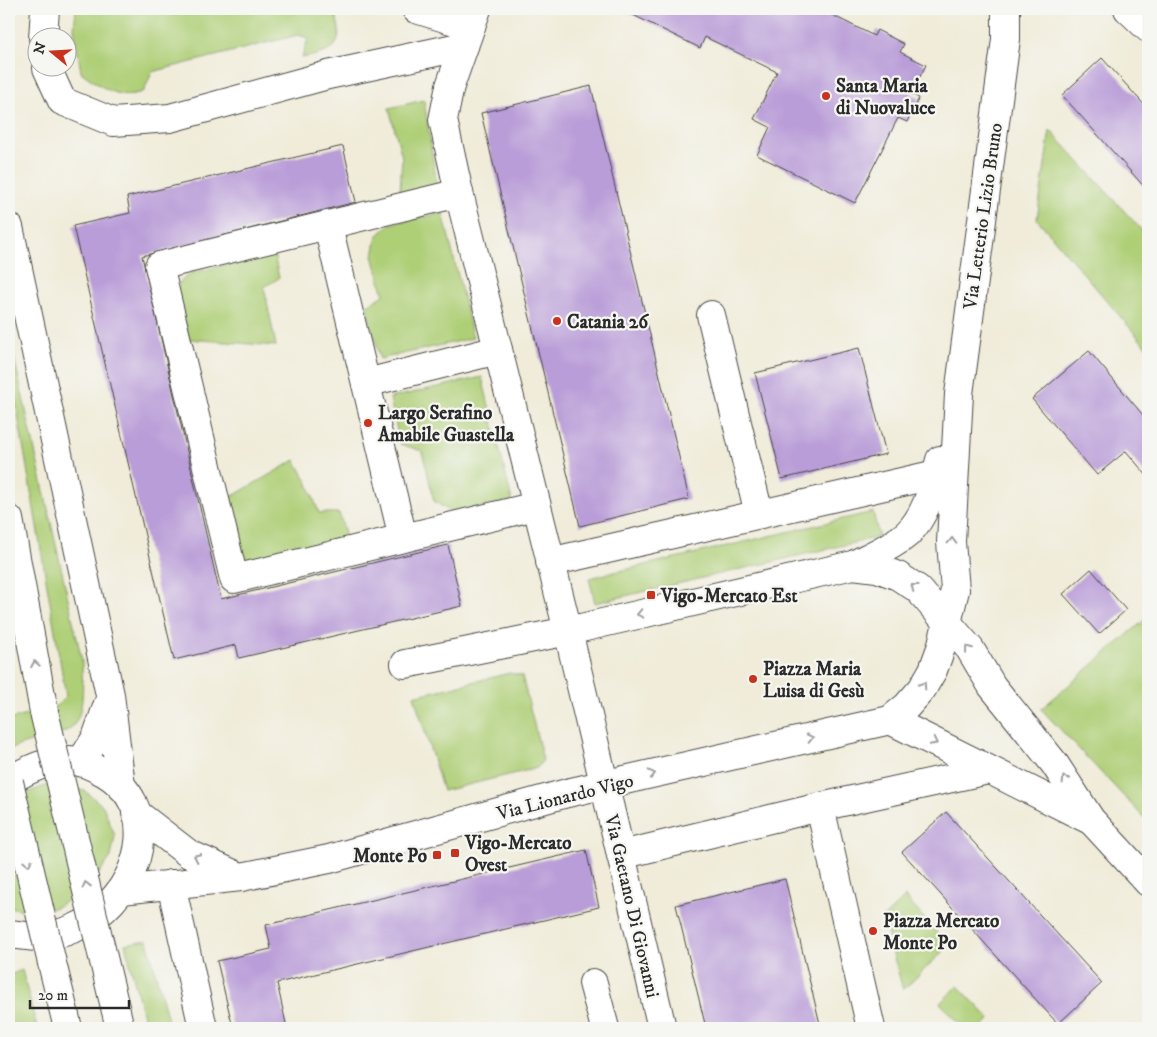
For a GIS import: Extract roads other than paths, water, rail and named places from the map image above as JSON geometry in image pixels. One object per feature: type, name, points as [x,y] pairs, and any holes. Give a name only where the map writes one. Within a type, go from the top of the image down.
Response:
[{"type":"street","points":[[44,28],[46,9]]},
{"type":"street","points":[[416,9],[471,27]]},
{"type":"street","points":[[1006,9],[1006,38]]},
{"type":"street","points":[[1006,38],[1016,9]]},
{"type":"street","points":[[1128,9],[1148,28]]},
{"type":"street","points":[[1146,9],[1148,13]]},
{"type":"street","points":[[51,78],[62,102],[113,122],[170,118],[328,75],[471,27]]},
{"type":"street","name":"Via Gaetano Di Giovanni","points":[[471,27],[450,86],[443,120],[459,194],[568,631],[662,1028]]},
{"type":"street","name":"Via Letterio Lizio Bruno","points":[[959,394],[1006,38]]},
{"type":"street","points":[[459,194],[159,266],[234,579],[536,506]]},
{"type":"street","points":[[328,226],[403,538]]},
{"type":"street","points":[[9,227],[110,695],[121,786]]},
{"type":"street","points":[[711,315],[759,514]]},
{"type":"street","points":[[366,383],[498,350]]},
{"type":"street","points":[[405,664],[568,631],[853,565],[907,534],[921,516],[937,474],[959,394]]},
{"type":"street","points":[[959,394],[951,542],[955,590],[941,648],[933,670],[922,689],[907,706],[890,720],[1091,820]]},
{"type":"street","points":[[550,562],[937,474]]},
{"type":"street","points":[[9,519],[44,712],[120,1028]]},
{"type":"street","points":[[853,565],[877,568],[898,576],[918,589],[970,649],[992,686],[1054,763],[1091,820],[1148,882]]},
{"type":"street","points":[[81,762],[96,738],[110,695]]},
{"type":"street","name":"Via Lionardo Vigo","points":[[122,890],[241,877],[329,859],[604,784],[890,720]]},
{"type":"street","points":[[9,953],[38,937],[70,930],[85,923],[105,908],[122,890],[129,879],[139,853],[139,826],[136,813],[121,786],[109,776],[81,762],[66,760],[50,763],[34,768],[9,781],[52,963],[68,1028]]},
{"type":"street","points":[[621,856],[820,807],[988,770]]},
{"type":"street","points":[[820,807],[871,1028]]},
{"type":"street","points":[[136,813],[189,854],[241,877]]},
{"type":"street","points":[[171,884],[203,1028]]},
{"type":"street","points":[[9,934],[38,937]]},
{"type":"street","points":[[593,982],[605,1028]]},
{"type":"place","name":"Santa Maria di Nuovaluce","points":[[826,96]]},
{"type":"place","name":"Catania 26","points":[[557,321]]},
{"type":"place","name":"Largo Serafino Amabile Guastella","points":[[368,423]]},
{"type":"place","name":"Vigo-Mercato Est","points":[[651,595]]},
{"type":"place","name":"Piazza Maria Luisa di Gesù","points":[[753,679]]},
{"type":"place","name":"Vigo-Mercato Ovest","points":[[455,853]]},
{"type":"place","name":"Monte Po","points":[[437,855]]},
{"type":"place","name":"Piazza Mercato Monte Po","points":[[873,931]]}]
